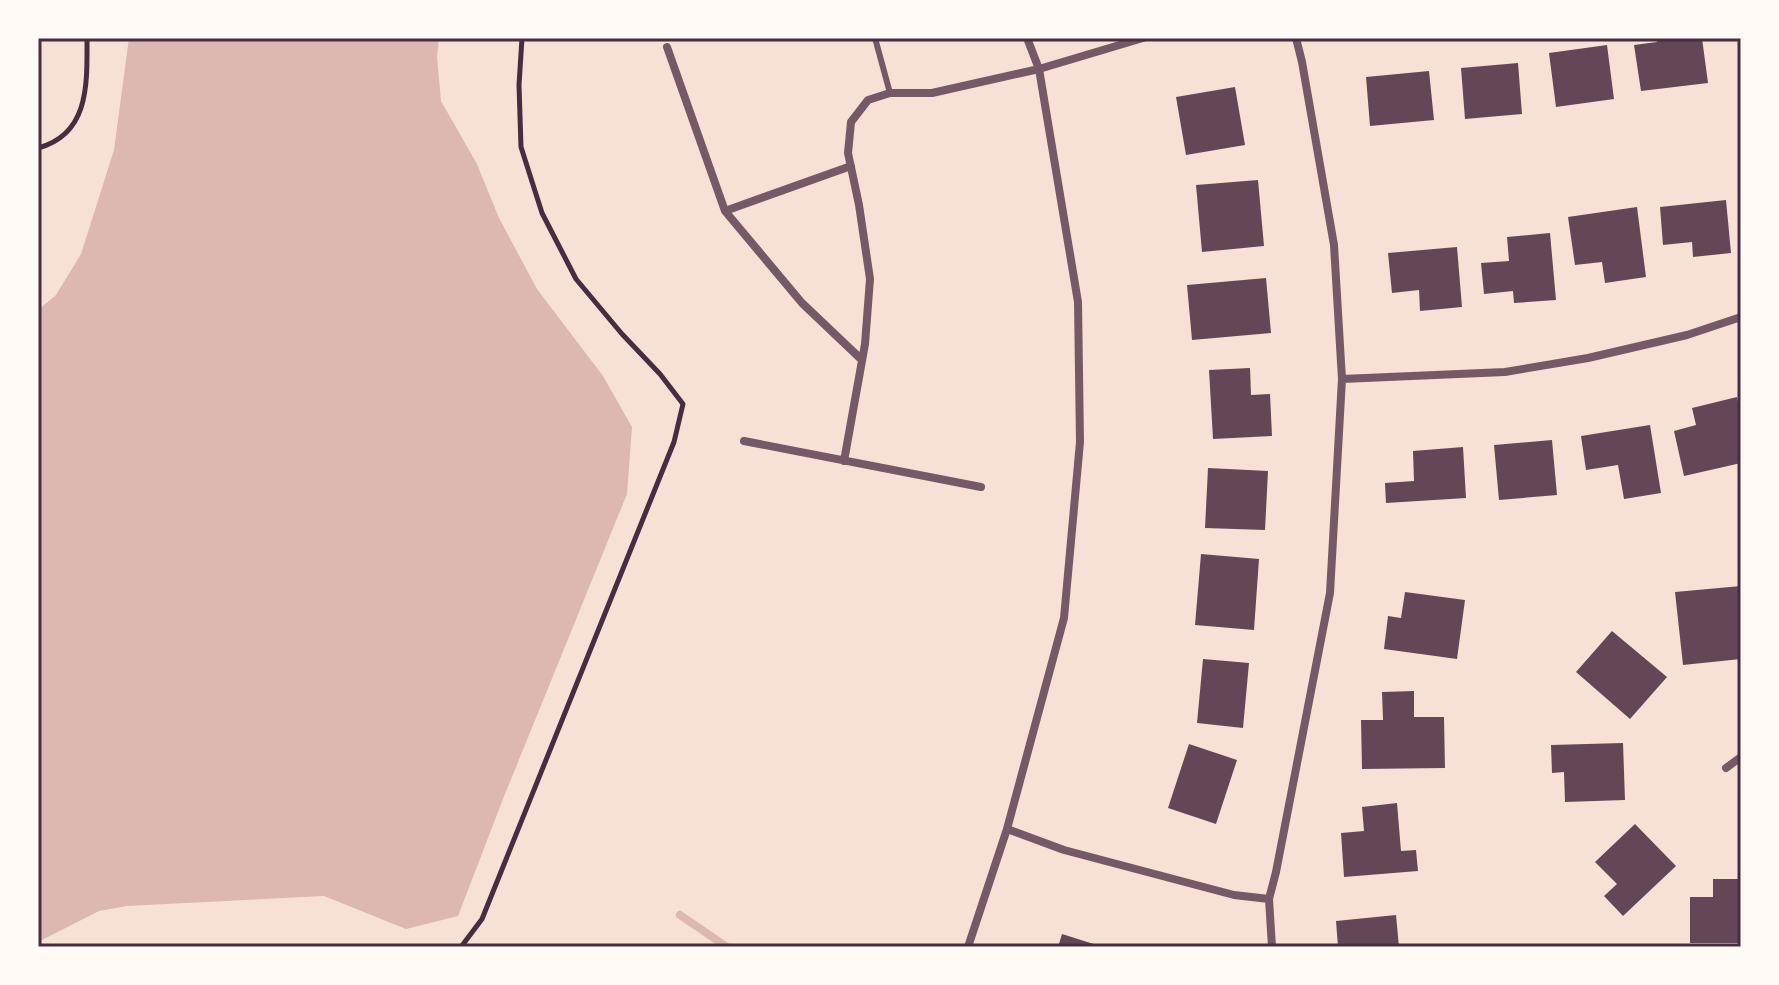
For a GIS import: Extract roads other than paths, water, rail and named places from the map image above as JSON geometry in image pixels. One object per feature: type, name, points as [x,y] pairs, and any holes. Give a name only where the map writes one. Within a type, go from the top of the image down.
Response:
[{"type":"street","points":[[968,947],[1007,829],[1064,618],[1080,442],[1078,302],[1039,69],[1027,38]]},
{"type":"street","points":[[844,461],[865,344],[870,279],[848,153],[851,122],[868,100],[890,93],[932,93],[1039,69],[1143,38]]},
{"type":"street","points":[[1272,947],[1269,899],[1330,593],[1342,379],[1334,245],[1296,38]]},
{"type":"street","points":[[667,47],[725,211],[802,303],[862,360]]},
{"type":"street","points":[[725,211],[851,166]]},
{"type":"street","points":[[1342,379],[1505,372],[1588,358],[1687,335],[1741,317]]},
{"type":"street","points":[[744,441],[981,487]]},
{"type":"street","points":[[1726,768],[1741,757]]},
{"type":"street","points":[[1007,829],[1064,850],[1234,895],[1269,899]]},
{"type":"lane","points":[[875,38],[890,93]]},
{"type":"waterway","points":[[680,915],[727,947]]}]
